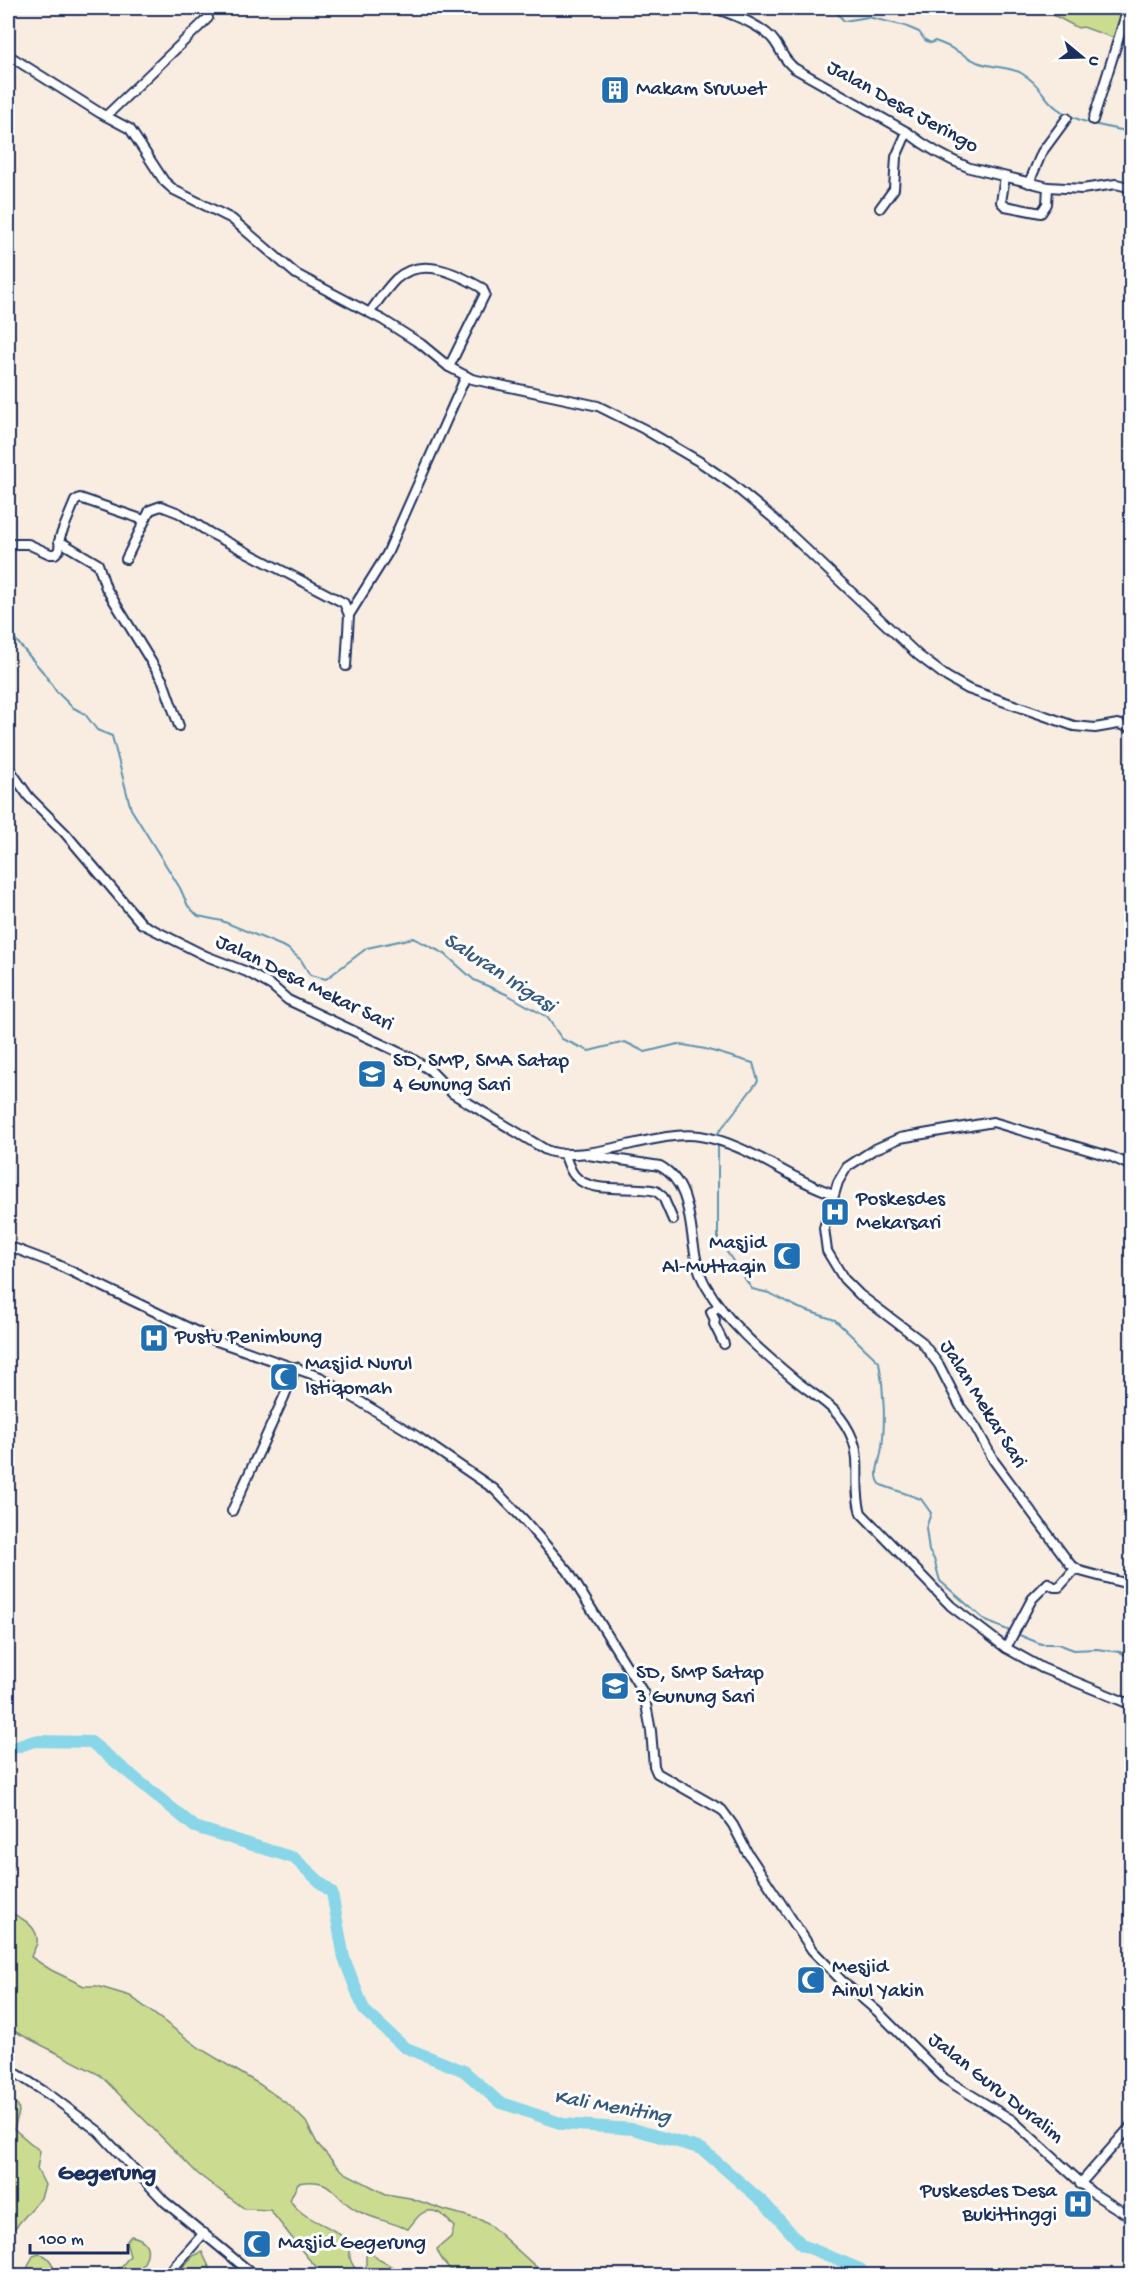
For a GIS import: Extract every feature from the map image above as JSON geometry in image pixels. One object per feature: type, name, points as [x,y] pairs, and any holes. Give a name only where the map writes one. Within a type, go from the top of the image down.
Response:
[{"type":"street","name":"Jalan Desa Jeringo","points":[[714,8],[746,21],[774,40],[781,55],[794,68],[907,132],[921,144],[959,163],[1048,187],[1082,189],[1116,184],[1131,188]]},
{"type":"street","points":[[1093,120],[1128,8]]},
{"type":"street","points":[[106,116],[208,18]]},
{"type":"street","points":[[8,55],[130,129],[164,181],[174,190],[232,219],[296,274],[370,312],[409,336],[449,367],[466,376],[598,406],[690,456],[732,484],[759,506],[918,655],[947,677],[968,689],[1074,726],[1095,728],[1118,724],[1131,728]]},
{"type":"street","points":[[1029,183],[1042,152],[1066,118]]},
{"type":"street","points":[[880,208],[894,189],[896,157],[907,132]]},
{"type":"street","points":[[1005,177],[1001,202],[1005,206],[1041,213],[1047,204],[1048,187]]},
{"type":"street","points":[[370,312],[398,278],[422,267],[436,268],[482,288],[485,294],[449,367]]},
{"type":"street","points":[[349,615],[387,554],[466,376]]},
{"type":"street","points":[[8,544],[28,544],[52,555],[58,552],[59,541],[78,498],[144,520]]},
{"type":"street","points":[[126,559],[148,511],[155,506],[171,509],[210,533],[342,601],[349,615],[346,666]]},
{"type":"street","points":[[59,541],[98,564],[106,588],[163,681],[179,726]]},
{"type":"street","name":"Jalan Desa Mekar Sari","points":[[8,767],[28,797],[65,833],[142,924],[206,956],[247,972],[272,986],[288,999],[425,1065],[452,1093],[546,1150],[578,1153],[690,1135],[722,1141],[753,1153],[809,1185],[834,1194]]},
{"type":"street","name":"Jalan Mekar Sari","points":[[1075,1569],[1035,1519],[994,1461],[975,1426],[960,1406],[939,1365],[921,1341],[860,1295],[844,1279],[832,1262],[826,1246],[824,1228],[834,1194],[847,1167],[885,1143],[900,1138],[993,1122],[1112,1157],[1131,1166]]},
{"type":"street","points":[[564,1153],[573,1174],[588,1183],[601,1187],[656,1191],[663,1197],[673,1220]]},
{"type":"street","points":[[578,1153],[660,1166],[676,1180],[686,1203],[700,1274],[718,1306],[757,1347],[797,1381],[829,1404],[845,1425],[856,1449],[857,1494],[864,1517],[916,1567],[951,1606],[1006,1648],[1042,1668],[1131,1705]]},
{"type":"street","name":"Jalan Guru Duralim","points":[[8,1246],[56,1264],[214,1340],[296,1368],[335,1385],[418,1437],[483,1481],[507,1501],[568,1571],[644,1694],[651,1731],[654,1766],[657,1773],[717,1805],[728,1815],[747,1852],[798,1932],[842,1981],[877,2011],[945,2079],[1012,2120],[1080,2184],[1131,2218]]},
{"type":"street","points":[[718,1306],[711,1312],[724,1344]]},
{"type":"street","points":[[232,1511],[296,1368]]},
{"type":"street","points":[[1006,1648],[1037,1592],[1048,1582],[1054,1587],[1059,1587],[1075,1569],[1131,1585]]},
{"type":"street","points":[[8,2068],[54,2097],[98,2131],[165,2202],[255,2276]]},
{"type":"street","points":[[1080,2184],[1131,2125]]},
{"type":"street","points":[[166,2276],[204,2233]]},
{"type":"green space","points":[[1040,8],[1128,8],[1117,39],[1083,27],[1078,28]]},
{"type":"green space","points":[[8,1912],[23,1920],[35,1932],[37,1943],[31,1957],[51,1970],[84,1986],[97,1986],[130,1996],[201,2049],[259,2084],[289,2105],[306,2122],[317,2143],[345,2173],[386,2194],[410,2198],[481,2220],[491,2226],[545,2275],[459,2275],[452,2271],[440,2257],[437,2249],[451,2237],[454,2227],[440,2214],[426,2212],[419,2216],[408,2229],[358,2211],[332,2189],[319,2182],[298,2183],[290,2200],[302,2213],[342,2236],[349,2245],[350,2259],[356,2270],[362,2271],[366,2268],[366,2256],[369,2251],[378,2259],[407,2275],[324,2275],[270,2210],[245,2209],[198,2174],[100,2075],[8,2028]]},
{"type":"green space","points":[[8,2100],[18,2106],[19,2112],[14,2129],[40,2151],[37,2169],[45,2185],[41,2198],[8,2236]]},
{"type":"green space","points":[[131,2236],[144,2242],[147,2247],[144,2264],[136,2275],[102,2275],[121,2267],[130,2256],[126,2242]]},
{"type":"green space","points":[[202,2252],[213,2275],[175,2275],[193,2256]]},
{"type":"green space","points":[[39,2254],[46,2256],[51,2262],[54,2275],[24,2275],[33,2256]]},
{"type":"waterway","points":[[818,8],[833,8],[844,21],[868,17],[905,26],[919,32],[925,40],[931,43],[935,41],[941,43],[977,62],[1021,73],[1035,83],[1058,109],[1077,119],[1132,132]]},
{"type":"waterway","name":"Saluran Irigasi","points":[[8,631],[56,691],[72,707],[85,714],[97,730],[112,736],[131,809],[180,888],[188,906],[198,916],[222,921],[287,948],[301,960],[310,975],[326,979],[367,948],[413,938],[445,954],[474,980],[508,995],[547,1017],[562,1039],[589,1051],[625,1042],[645,1052],[678,1044],[753,1063],[758,1081],[718,1133],[718,1137]]},
{"type":"waterway","name":"Saluran Irigasi","points":[[718,1142],[718,1239],[752,1289],[769,1293],[799,1308],[835,1320],[879,1362],[884,1419],[877,1478],[881,1485],[921,1499],[931,1513],[926,1528],[929,1551],[934,1559],[940,1581],[986,1621],[1041,1644],[1058,1644],[1074,1650],[1097,1649],[1120,1652],[1132,1658]]},
{"type":"waterway","name":"Kali Meniting","points":[[8,1750],[34,1741],[91,1742],[195,1827],[294,1858],[332,1893],[344,1958],[364,2010],[404,2047],[464,2071],[499,2102],[563,2124],[633,2129],[702,2149],[764,2203],[802,2245],[860,2269],[868,2276]]},
{"type":"place","name":"Makam Sruwet","points":[[615,90]]},
{"type":"place","name":"SD, SMP, SMA Satap 4 Gunung Sari","points":[[372,1074]]},
{"type":"place","name":"Poskesdes Mekarsari","points":[[835,1212]]},
{"type":"place","name":"Masjid Al-Muttaqin","points":[[787,1256]]},
{"type":"place","name":"Pustu Penimbung","points":[[154,1338]]},
{"type":"place","name":"Masjid Nurul Istiqomah","points":[[284,1377]]},
{"type":"place","name":"SD, SMP Satap 3 Gunung Sari","points":[[615,1686]]},
{"type":"place","name":"Mesjid Ainul Yakin","points":[[811,1980]]},
{"type":"place","name":"Puskesdes Desa Bukittinggi","points":[[1078,2204]]},
{"type":"place","name":"Masjid Gegerung","points":[[257,2244]]},
{"type":"district","name":"Gegerung","points":[[107,2174]]}]
